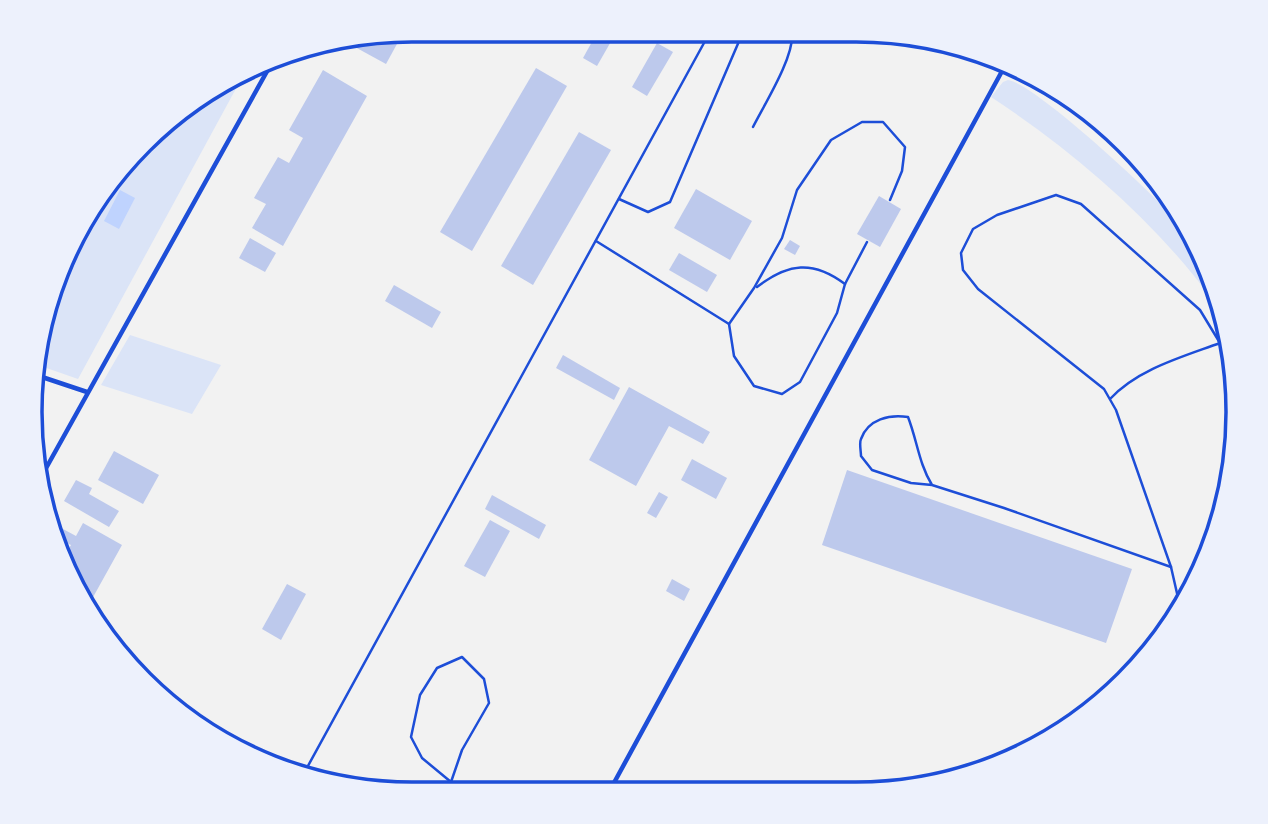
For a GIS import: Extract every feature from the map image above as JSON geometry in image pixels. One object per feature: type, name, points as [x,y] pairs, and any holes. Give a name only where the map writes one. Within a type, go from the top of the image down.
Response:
[{"type":"street","points":[[46,467],[267,71]]},
{"type":"street","points":[[614,782],[1002,72]]},
{"type":"street","points":[[44,378],[87,392]]},
{"type":"lane","points":[[308,766],[704,42]]},
{"type":"lane","points":[[618,199],[648,212],[670,202],[739,42]]},
{"type":"lane","points":[[753,127],[778,80],[792,42]]},
{"type":"lane","points":[[867,242],[845,284],[836,313],[800,382],[782,394],[754,386],[734,356],[729,324],[754,288],[782,237],[797,190],[831,140],[862,122],[884,122],[905,147],[902,171],[890,200]]},
{"type":"lane","points":[[1177,595],[1171,567],[1116,410],[1104,389],[978,289],[963,270],[961,253],[973,229],[997,215],[1056,195],[1080,204],[1200,310],[1219,342]]},
{"type":"lane","points":[[596,241],[729,324]]},
{"type":"lane","points":[[754,288],[775,273],[803,267],[829,272],[845,284]]},
{"type":"lane","points":[[1110,399],[1124,384],[1162,365],[1220,343]]},
{"type":"lane","points":[[932,485],[922,469],[916,437],[908,417],[892,415],[873,422],[861,439],[860,456],[872,470],[911,483],[932,485],[1004,508],[1171,567]]},
{"type":"lane","points":[[461,657],[484,679],[489,703],[462,750],[451,782],[422,758],[411,737],[420,695],[438,668],[461,657]]},
{"type":"shaded area","points":[[1008,80],[1024,87],[1047,104],[1107,154],[1165,208],[1188,248],[1205,290],[1167,244],[1112,190],[1053,141],[991,97],[1003,82]]},
{"type":"shaded area","points":[[237,86],[78,379],[45,367],[55,316],[80,248],[104,206],[150,150],[206,104]]},
{"type":"shaded area","points":[[130,335],[221,365],[192,414],[101,385]]},
{"type":"water","points":[[120,190],[135,198],[119,229],[104,221]]},
{"type":"building","points":[[592,42],[611,42],[597,66],[583,58]]},
{"type":"building","points":[[398,43],[386,64],[354,47]]},
{"type":"building","points":[[657,43],[673,52],[647,96],[632,87]]},
{"type":"building","points":[[536,68],[567,86],[472,251],[440,232]]},
{"type":"building","points":[[323,70],[367,96],[283,246],[252,228],[266,204],[254,198],[278,157],[289,163],[303,138],[289,130]]},
{"type":"building","points":[[579,132],[611,150],[533,285],[501,266]]},
{"type":"building","points":[[696,189],[752,221],[730,260],[674,228]]},
{"type":"building","points":[[879,196],[901,209],[880,247],[857,234]]},
{"type":"building","points":[[250,238],[276,253],[265,272],[239,258]]},
{"type":"building","points":[[790,240],[800,246],[795,255],[784,249]]},
{"type":"building","points":[[679,253],[717,275],[707,292],[669,270]]},
{"type":"building","points":[[394,285],[441,312],[432,328],[385,301]]},
{"type":"building","points":[[563,355],[620,388],[614,400],[556,368]]},
{"type":"building","points":[[629,387],[710,432],[703,444],[669,426],[636,486],[589,460]]},
{"type":"building","points":[[114,451],[159,475],[143,504],[98,480]]},
{"type":"building","points":[[692,459],[727,478],[716,499],[681,480]]},
{"type":"building","points":[[847,470],[1132,569],[1106,643],[822,545]]},
{"type":"building","points":[[76,480],[92,488],[89,494],[119,511],[109,527],[64,501]]},
{"type":"building","points":[[659,492],[668,497],[656,518],[647,513]]},
{"type":"building","points":[[492,495],[546,525],[539,539],[485,509]]},
{"type":"building","points":[[490,520],[510,531],[485,577],[464,566]]},
{"type":"building","points":[[83,523],[122,545],[93,598],[70,554],[71,545],[66,542],[61,528],[76,536]]},
{"type":"building","points":[[672,579],[690,589],[684,601],[666,591]]},
{"type":"building","points":[[287,584],[306,594],[281,640],[262,629]]}]
